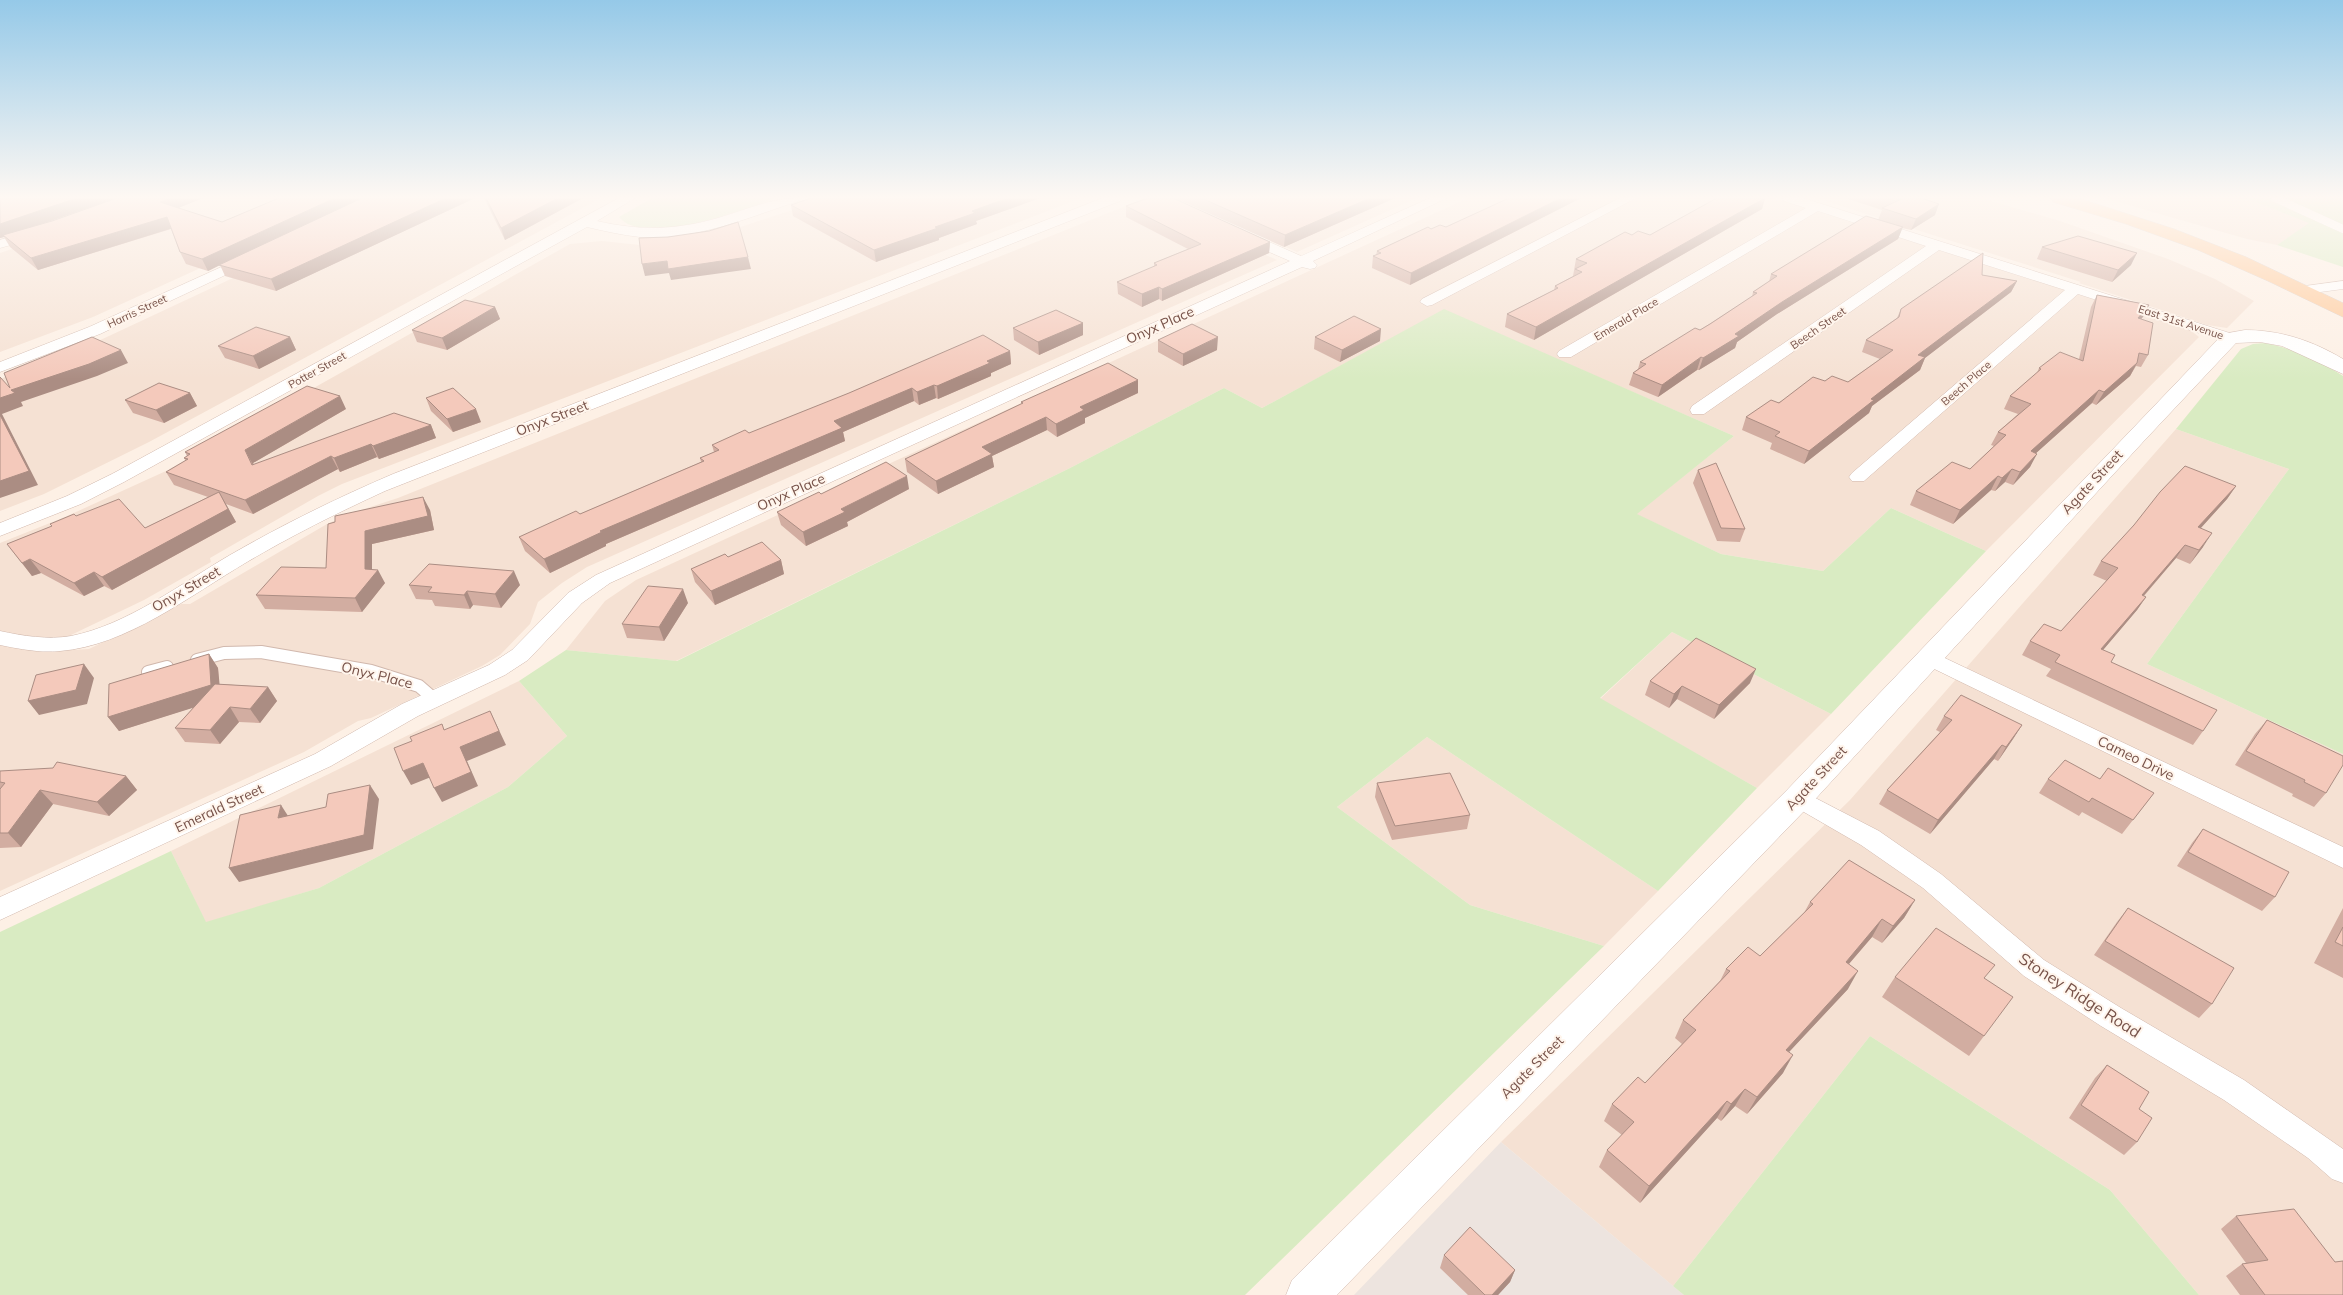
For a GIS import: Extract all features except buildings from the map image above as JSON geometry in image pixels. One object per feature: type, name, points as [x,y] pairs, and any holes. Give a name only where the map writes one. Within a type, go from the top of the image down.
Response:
[{"type":"main road","points":[[2232,258],[2305,290],[2343,311]]},
{"type":"street","name":"Harris Street","points":[[0,367],[99,328],[249,258]]},
{"type":"street","name":"Potter Street","points":[[0,530],[74,500],[118,478],[519,258]]},
{"type":"street","name":"Onyx Street","points":[[0,638],[39,644],[61,645],[90,638],[162,603],[286,530],[366,492],[961,258]]},
{"type":"street","points":[[1295,258],[1317,268]]},
{"type":"street","name":"Onyx Place","points":[[434,698],[497,670],[520,655],[575,598],[603,579],[1307,258]]},
{"type":"street","points":[[1427,302],[1512,258]]},
{"type":"street","name":"Emerald Place","points":[[1565,354],[1728,258]]},
{"type":"street","name":"Beech Street","points":[[1698,410],[1918,258]]},
{"type":"street","name":"East 31st Avenue","points":[[1979,258],[2230,338]]},
{"type":"street","points":[[2305,290],[2343,285]]},
{"type":"street","name":"Beech Place","points":[[1858,477],[2075,289]]},
{"type":"street","points":[[2230,338],[2247,334],[2283,339],[2304,346],[2343,368]]},
{"type":"street","name":"Agate Street","points":[[1308,1295],[1798,798],[2230,338]]},
{"type":"street","name":"Cameo Drive","points":[[1930,658],[2343,858]]},
{"type":"street","name":"Emerald Street","points":[[0,909],[323,760],[434,698]]},
{"type":"street","name":"Stoney Ridge Road","points":[[1798,798],[1870,838],[1932,881],[2034,968],[2110,1017],[2234,1090],[2319,1148],[2343,1168]]},
{"type":"lane","name":"Onyx Place","points":[[148,672],[224,653],[261,652],[370,671],[419,686],[434,698]]},
{"type":"shaded area","points":[[0,258],[221,258],[93,317],[0,352]]},
{"type":"shaded area","points":[[275,258],[489,258],[149,442],[44,494],[0,511],[0,379],[79,350]]},
{"type":"shaded area","points":[[544,258],[925,258],[342,484],[210,558],[211,562],[144,600],[71,635],[73,650],[89,649],[181,604],[190,604],[327,524],[349,514],[398,498],[995,258],[1274,258],[1277,260],[587,567],[562,583],[538,602],[530,624],[500,655],[482,666],[371,718],[358,721],[304,752],[0,891],[0,543],[65,517],[166,471]]},
{"type":"shaded area","points":[[1336,258],[1964,258],[2190,330],[2199,337],[1986,551],[1891,508],[1823,571],[1721,554],[1636,514],[1734,436],[1444,310],[1262,408],[1224,388],[1070,468],[676,661],[566,650],[605,601],[636,580]]},
{"type":"shaded area","points":[[2007,258],[2166,258],[2215,279],[2254,301],[2227,328],[2207,325],[2079,283],[2081,282]]},
{"type":"shaded area","points":[[2176,429],[2289,469],[2147,664],[2343,754],[2343,1295],[2199,1295],[2110,1190],[1870,1036],[1673,1286],[1501,1142],[1850,800]]},
{"type":"shaded area","points":[[1672,632],[1831,714],[1757,788],[1600,699]]},
{"type":"shaded area","points":[[519,681],[567,736],[508,787],[319,888],[206,923],[171,851]]},
{"type":"shaded area","points":[[1427,737],[1658,891],[1604,946],[1470,905],[1337,807]]},
{"type":"shaded area","points":[[1501,1142],[1684,1295],[1354,1295]]},
{"type":"green space","points":[[2317,258],[2343,258],[2343,267]]},
{"type":"green space","points":[[1444,309],[1734,436],[1637,514],[1721,554],[1823,571],[1891,508],[1986,551],[1831,714],[1672,632],[1600,698],[1757,788],[1658,891],[1427,737],[1337,807],[1470,905],[1604,946],[1245,1295],[0,1295],[0,932],[171,851],[206,922],[319,888],[508,787],[567,736],[519,681],[566,650],[677,661],[1070,468],[1224,388],[1262,408]]},
{"type":"green space","points":[[2265,343],[2286,348],[2306,356],[2343,376],[2343,754],[2147,664],[2289,469],[2176,429],[2241,349],[2253,344]]},
{"type":"green space","points":[[1870,1036],[2110,1190],[2199,1295],[1684,1295],[1673,1286]]}]
